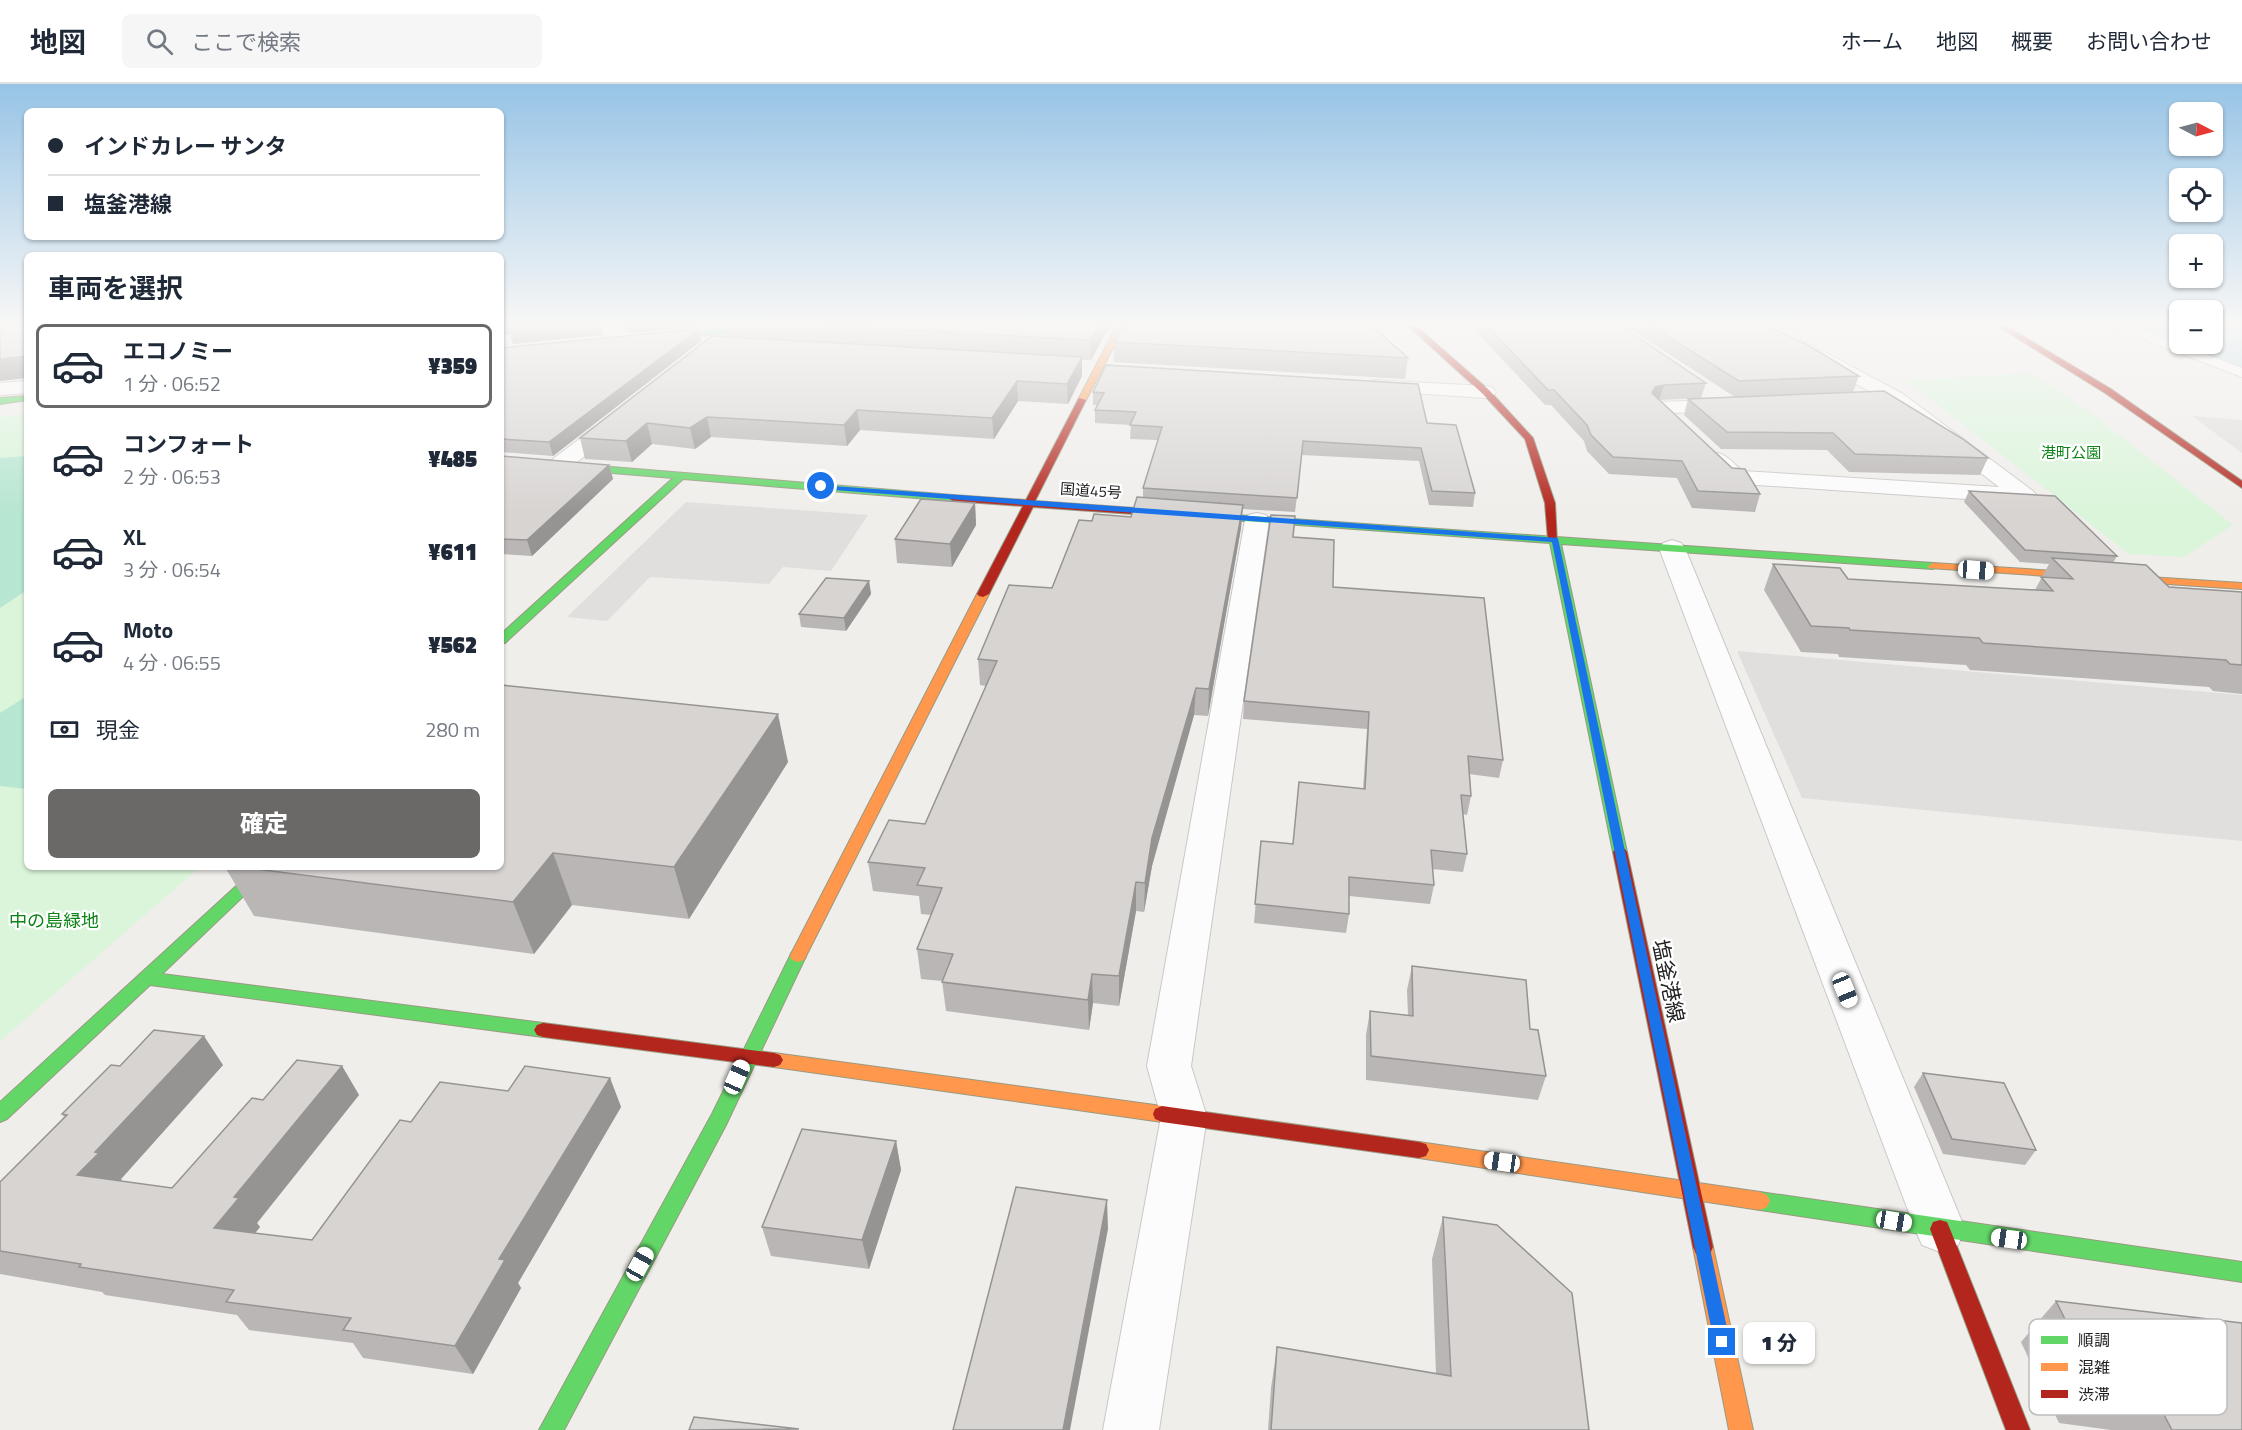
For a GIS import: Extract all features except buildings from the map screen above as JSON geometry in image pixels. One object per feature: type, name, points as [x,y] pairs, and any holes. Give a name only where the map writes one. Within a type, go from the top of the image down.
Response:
[{"type":"main road","points":[[551,1430],[718,1119],[747,1057],[1089,388]]},
{"type":"main road","points":[[1481,388],[1529,438],[1550,503],[1555,540]]},
{"type":"main road","points":[[2103,388],[2242,485]]},
{"type":"main road","points":[[0,401],[24,398]]},
{"type":"main road","name":"国道45号","points":[[504,462],[1029,504],[2173,584],[2242,586]]},
{"type":"main road","points":[[504,637],[682,475]]},
{"type":"main road","name":"塩釜港線","points":[[1555,540],[1741,1430]]},
{"type":"main road","points":[[0,1114],[264,870]]},
{"type":"main road","points":[[148,978],[1184,1117],[2242,1272]]},
{"type":"main road","points":[[1940,1229],[2018,1430]]},
{"type":"street","points":[[0,389],[16,388]]},
{"type":"street","points":[[1415,388],[1486,392]]},
{"type":"street","points":[[1705,388],[1730,405]]},
{"type":"street","points":[[1754,404],[1660,408],[1736,478],[2025,496],[1896,398],[1877,388]]},
{"type":"street","points":[[1861,399],[1896,398]]},
{"type":"street","points":[[557,467],[630,410]]},
{"type":"street","points":[[1131,1430],[1184,1117],[1169,1066],[1257,520]]},
{"type":"street","points":[[1672,548],[1750,752],[1940,1229]]},
{"type":"green space","name":"港町公園","points":[[1916,388],[2053,388],[2090,412],[2233,525],[2184,557],[2129,554]]},
{"type":"green space","name":"中の島緑地","points":[[24,414],[24,870],[197,870],[0,1041],[0,417]]},
{"type":"green space","points":[[24,456],[24,592],[0,608],[0,458]]},
{"type":"green space","points":[[24,698],[24,789],[0,786],[0,713]]},
{"type":"shaded area","points":[[2192,416],[2242,420],[2242,453]]},
{"type":"shaded area","points":[[686,502],[868,515],[831,571],[783,567],[769,584],[650,577],[607,621],[567,617]]},
{"type":"shaded area","points":[[1737,651],[2242,695],[2242,841],[1802,798]]},
{"type":"traffic: fast","points":[[0,401],[24,398]]},
{"type":"traffic: fast","points":[[504,461],[953,498]]},
{"type":"traffic: fast","points":[[504,637],[682,475]]},
{"type":"traffic: fast","points":[[1206,516],[1553,540]]},
{"type":"traffic: fast","points":[[1555,540],[1933,566]]},
{"type":"traffic: fast","points":[[1555,540],[1620,852]]},
{"type":"traffic: fast","points":[[0,1114],[263,870]]},
{"type":"traffic: fast","points":[[551,1430],[719,1119],[798,956]]},
{"type":"traffic: fast","points":[[148,978],[543,1030]]},
{"type":"traffic: fast","points":[[1760,1201],[2242,1272]]},
{"type":"traffic: slow","points":[[1082,400],[1088,388]]},
{"type":"traffic: slow","points":[[1933,566],[2242,586]]},
{"type":"traffic: slow","points":[[798,956],[983,594]]},
{"type":"traffic: slow","points":[[774,1060],[1162,1114]]},
{"type":"traffic: slow","points":[[1419,1150],[1760,1201]]},
{"type":"traffic: slow","points":[[1703,1247],[1741,1430]]},
{"type":"traffic: jam","points":[[1481,388],[1529,438],[1550,503],[1553,540]]},
{"type":"traffic: jam","points":[[2103,388],[2242,485]]},
{"type":"traffic: jam","points":[[983,594],[1082,400]]},
{"type":"traffic: jam","points":[[953,498],[1206,516]]},
{"type":"traffic: jam","points":[[1620,852],[1703,1247]]},
{"type":"traffic: jam","points":[[543,1030],[774,1060]]},
{"type":"traffic: jam","points":[[1162,1114],[1419,1150]]},
{"type":"traffic: jam","points":[[1940,1229],[2018,1430]]},
{"type":"route","points":[[821,486],[1052,505],[1555,540],[1722,1342]]}]
